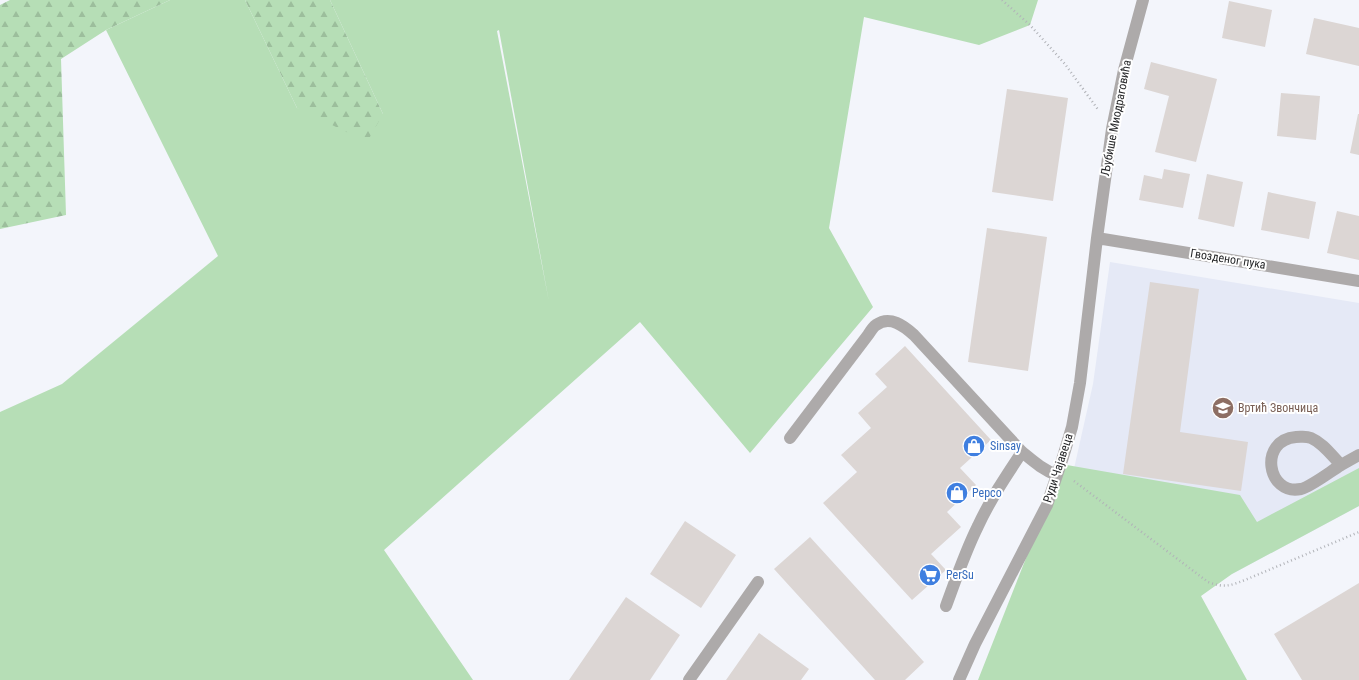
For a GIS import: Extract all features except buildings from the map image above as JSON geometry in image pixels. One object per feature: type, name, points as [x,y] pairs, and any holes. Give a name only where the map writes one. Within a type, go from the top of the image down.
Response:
[{"type":"street","name":"Љубише Миодраговића","points":[[1096,238],[1112,129],[1124,70],[1143,0]]},
{"type":"street","name":"Гвозденог пука","points":[[1096,238],[1359,281]]},
{"type":"street","name":"Руди Чајавеца","points":[[959,680],[975,644],[1047,505],[1063,457],[1072,427],[1080,382],[1096,238]]},
{"type":"street","points":[[790,438],[876,325],[887,320],[900,323],[914,335],[1022,452],[1049,472],[1057,475]]},
{"type":"street","points":[[1341,465],[1316,441],[1305,437],[1291,438],[1279,444],[1272,455],[1271,464],[1272,471],[1277,480],[1282,485],[1294,489],[1307,487],[1341,465],[1359,456]]},
{"type":"street","points":[[946,606],[978,526],[1000,485],[1022,452]]},
{"type":"street","points":[[689,680],[758,582]]},
{"type":"path","points":[[1002,0],[1030,25],[1065,64],[1112,129]]},
{"type":"path","points":[[1063,457],[1069,476],[1075,481],[1208,582],[1220,587],[1232,585],[1245,580],[1359,532]]},
{"type":"shaded area","name":"Вртић Звончица","points":[[1110,262],[1359,303],[1359,506],[1232,574],[1073,473],[1093,384]]},
{"type":"green space","points":[[10,0],[170,0],[106,30],[61,59],[66,215],[0,229],[0,5]]},
{"type":"green space","points":[[170,0],[245,0],[297,108],[383,114],[330,0],[1038,0],[1030,25],[979,45],[864,17],[829,228],[873,307],[750,453],[640,322],[384,550],[473,680],[0,680],[0,412],[62,384],[218,256],[106,30]],"holes":[[[499,30],[549,302],[497,31]]]},
{"type":"green space","points":[[245,0],[330,0],[383,114],[367,142],[297,108]]},
{"type":"green space","points":[[1061,464],[1240,495],[1257,522],[1359,468],[1359,506],[1232,574],[1201,596],[1247,680],[978,680],[1047,505]]},
{"type":"place","name":"Вртић Звончица","points":[[1223,408]]},
{"type":"place","name":"Sinsay","points":[[974,446]]},
{"type":"place","name":"Pepco","points":[[957,493]]},
{"type":"place","name":"PerSu","points":[[930,575]]}]
